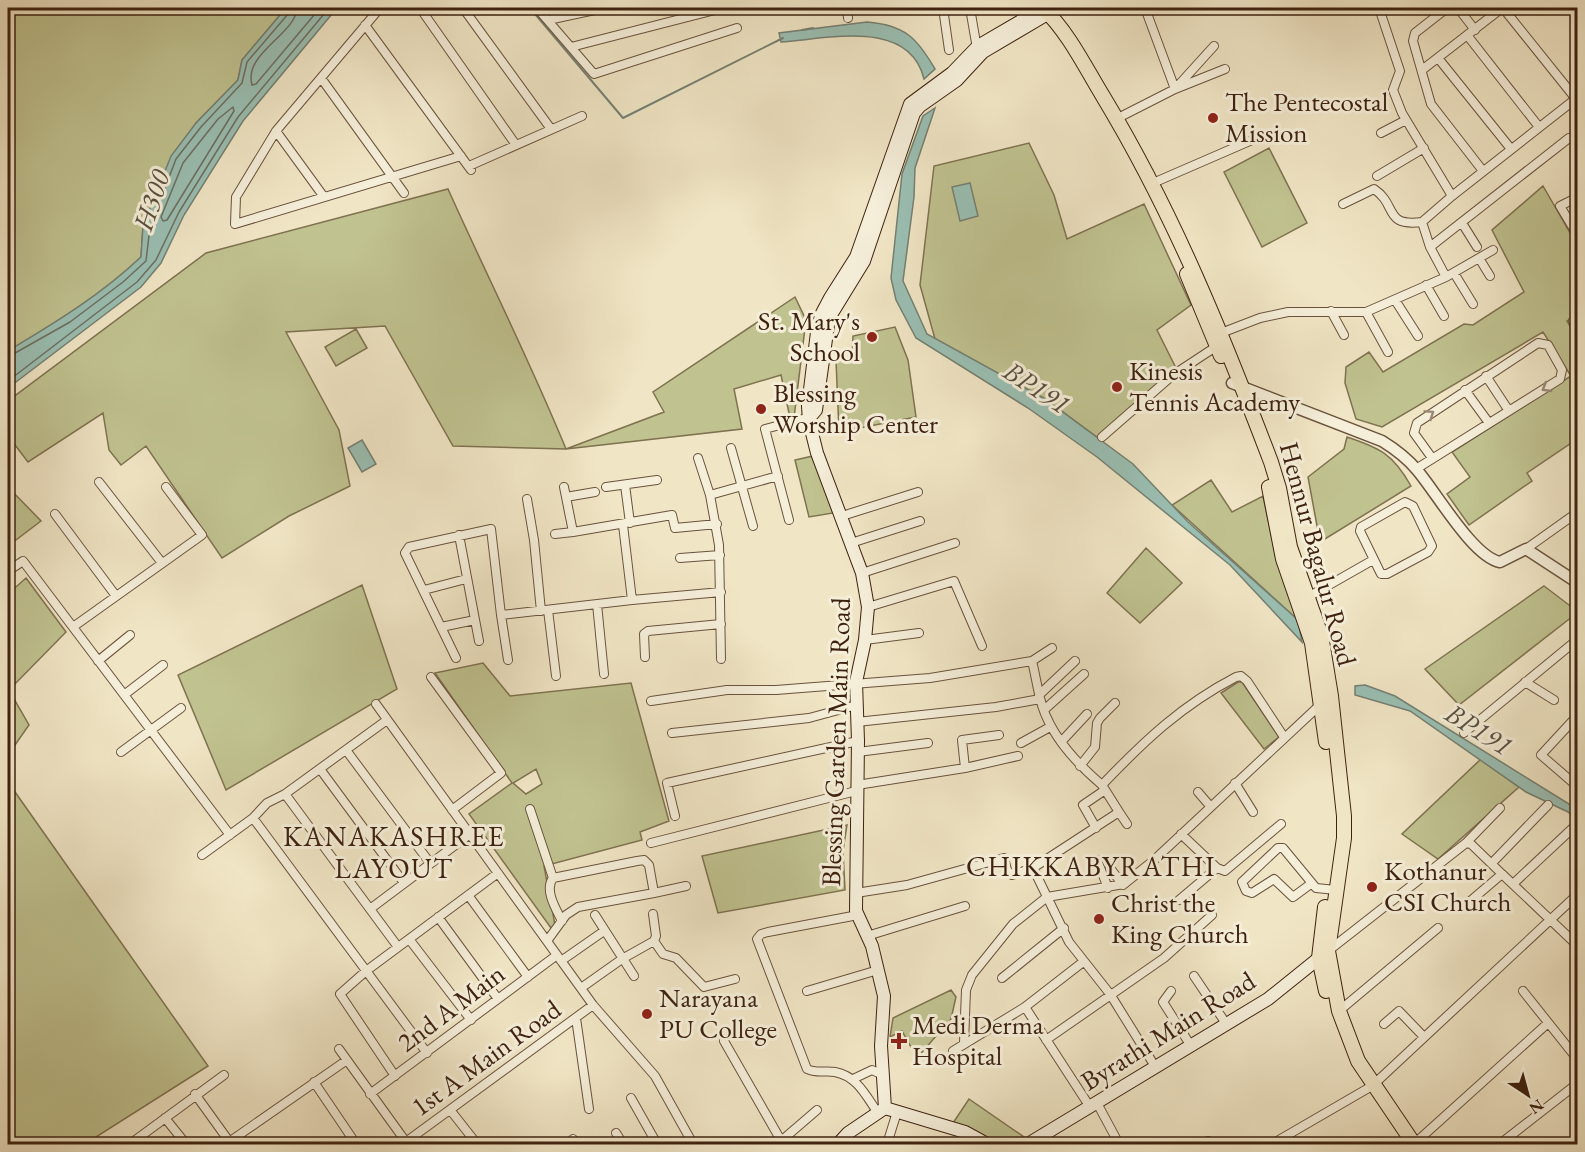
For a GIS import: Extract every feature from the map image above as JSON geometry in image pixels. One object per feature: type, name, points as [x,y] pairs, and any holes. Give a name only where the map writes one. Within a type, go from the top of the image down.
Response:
[{"type":"main road","name":"Blessing Garden Main Road","points":[[886,1111],[883,1075],[884,996],[878,970],[858,915],[856,893],[858,746],[856,682],[866,640],[868,607],[862,573],[817,453],[810,417],[816,410],[829,318],[864,261],[914,113],[930,94],[957,80],[983,52],[1042,11]]},
{"type":"main road","name":"Hennur Bagalur Road","points":[[1042,11],[1058,22],[1153,183],[1221,333],[1270,490],[1283,560],[1319,654]]},
{"type":"main road","name":"Hennur Bagalur Road","points":[[1042,11],[1141,178],[1175,246],[1217,346],[1237,385],[1274,471],[1290,547],[1318,622],[1319,654],[1344,816],[1323,955],[1334,1024],[1345,1055],[1414,1144]]},
{"type":"main road","name":"Hennur Bagalur Road","points":[[1323,955],[1339,1011],[1369,1088],[1403,1144]]},
{"type":"main road","name":"Byrathi Main Road","points":[[1028,1144],[1268,999],[1323,955]]},
{"type":"main road","points":[[838,1144],[848,1133],[886,1111],[965,1132],[987,1144]]},
{"type":"street","points":[[380,8],[276,131],[236,197],[235,224],[461,156]]},
{"type":"street","points":[[420,8],[516,145]]},
{"type":"street","points":[[463,8],[551,129]]},
{"type":"street","points":[[537,8],[594,74],[737,28]]},
{"type":"street","points":[[548,20],[604,8]]},
{"type":"street","points":[[571,47],[723,8]]},
{"type":"street","points":[[847,8],[848,18]]},
{"type":"street","points":[[943,8],[949,50]]},
{"type":"street","points":[[970,8],[976,43]]},
{"type":"street","points":[[1145,8],[1175,89]]},
{"type":"street","points":[[1379,8],[1400,71],[1393,90],[1406,120],[1452,196]]},
{"type":"street","points":[[1447,8],[1415,33],[1413,40],[1431,104],[1483,171]]},
{"type":"street","points":[[1458,8],[1471,32],[1539,127]]},
{"type":"street","points":[[1343,204],[1374,189],[1399,222],[1406,224],[1422,222],[1577,98],[1502,8],[1422,70]]},
{"type":"street","points":[[365,25],[470,168],[582,116]]},
{"type":"street","points":[[1175,89],[1214,46]]},
{"type":"street","points":[[1438,58],[1511,149]]},
{"type":"street","points":[[1116,118],[1175,89],[1225,69]]},
{"type":"street","points":[[321,78],[404,193]]},
{"type":"street","points":[[1381,133],[1406,120]]},
{"type":"street","points":[[276,131],[324,197]]},
{"type":"street","points":[[1153,183],[1259,137]]},
{"type":"street","points":[[1430,247],[1569,138]]},
{"type":"street","points":[[1377,176],[1424,148]]},
{"type":"street","points":[[1578,197],[1560,206],[1578,236]]},
{"type":"street","points":[[1422,222],[1430,247],[1473,304]]},
{"type":"street","points":[[1462,223],[1477,247]]},
{"type":"street","points":[[1221,333],[1260,318],[1288,312],[1366,312],[1450,275],[1493,250]]},
{"type":"street","points":[[1479,258],[1490,276]]},
{"type":"street","points":[[1426,285],[1444,316]]},
{"type":"street","points":[[1395,300],[1418,336]]},
{"type":"street","points":[[1331,311],[1344,334]]},
{"type":"street","points":[[1366,312],[1388,352]]},
{"type":"street","points":[[1575,319],[1578,332]]},
{"type":"street","points":[[1416,469],[1509,411],[1562,377],[1562,370],[1548,345],[1538,343],[1415,425],[1414,433],[1432,459]]},
{"type":"street","points":[[1102,437],[1173,375],[1217,346]]},
{"type":"street","points":[[1486,376],[1509,411]]},
{"type":"street","points":[[1237,385],[1382,441],[1399,452],[1416,469],[1487,557],[1500,562],[1526,549],[1578,512]]},
{"type":"street","points":[[1465,390],[1489,423]]},
{"type":"street","points":[[789,520],[765,429],[810,417]]},
{"type":"street","points":[[731,448],[753,526]]},
{"type":"street","points":[[698,458],[717,524],[720,555],[721,659]]},
{"type":"street","points":[[710,495],[778,476]]},
{"type":"street","points":[[606,487],[657,480]]},
{"type":"street","points":[[99,482],[162,563]]},
{"type":"street","points":[[625,485],[632,600]]},
{"type":"street","points":[[73,627],[202,535],[166,487]]},
{"type":"street","points":[[564,487],[573,532]]},
{"type":"street","points":[[566,497],[595,492]]},
{"type":"street","points":[[842,516],[918,492]]},
{"type":"street","points":[[526,499],[556,676]]},
{"type":"street","points":[[1405,502],[1409,502],[1432,546],[1431,550],[1384,575],[1373,560],[1360,527],[1405,502]]},
{"type":"street","points":[[55,514],[116,596]]},
{"type":"street","points":[[555,534],[672,515],[675,528],[717,524]]},
{"type":"street","points":[[851,543],[920,521]]},
{"type":"street","points":[[456,658],[405,550],[491,529],[508,660]]},
{"type":"street","points":[[459,535],[479,641]]},
{"type":"street","points":[[862,573],[955,543]]},
{"type":"street","points":[[1526,549],[1578,583]]},
{"type":"street","points":[[680,558],[720,555]]},
{"type":"street","points":[[1308,597],[1373,560]]},
{"type":"street","points":[[8,571],[23,561],[230,835]]},
{"type":"street","points":[[424,590],[466,579]]},
{"type":"street","points":[[868,607],[954,581],[982,646]]},
{"type":"street","points":[[501,615],[721,592]]},
{"type":"street","points":[[597,604],[604,674]]},
{"type":"street","points":[[441,627],[475,620]]},
{"type":"street","points":[[645,657],[644,634],[648,631],[721,624]]},
{"type":"street","points":[[866,640],[919,633]]},
{"type":"street","points":[[98,661],[130,635]]},
{"type":"street","points":[[1464,733],[1578,639]]},
{"type":"street","points":[[651,701],[728,690],[776,690],[930,678],[1032,661],[1052,648]]},
{"type":"street","points":[[1032,661],[1039,697],[1050,727],[1080,766],[1104,787],[1127,824]]},
{"type":"street","points":[[857,722],[996,707],[1039,697],[1075,661]]},
{"type":"street","points":[[124,695],[162,664]]},
{"type":"street","points":[[1044,710],[1084,674]]},
{"type":"street","points":[[1096,828],[1083,805],[1104,787],[1148,737],[1204,694],[1236,677],[1241,676],[1246,681],[1284,737]]},
{"type":"street","points":[[431,677],[501,773],[452,810]]},
{"type":"street","points":[[1525,682],[1554,700]]},
{"type":"street","points":[[964,1043],[966,990],[972,975],[1013,924],[1047,897],[1123,885],[1153,861],[1326,700]]},
{"type":"street","points":[[1080,766],[1095,747],[1097,723],[1115,703]]},
{"type":"street","points":[[376,704],[593,1005],[655,1076],[693,1144]]},
{"type":"street","points":[[672,733],[809,718],[857,705]]},
{"type":"street","points":[[121,752],[181,708]]},
{"type":"street","points":[[1062,742],[1087,714]]},
{"type":"street","points":[[1578,715],[1541,756],[1578,787]]},
{"type":"street","points":[[201,855],[253,818],[267,803],[285,794],[387,720]]},
{"type":"street","points":[[1021,743],[1050,727]]},
{"type":"street","points":[[965,768],[962,740],[999,735]]},
{"type":"street","points":[[675,816],[667,783],[858,746],[928,743]]},
{"type":"street","points":[[346,750],[429,863]]},
{"type":"street","points":[[651,843],[857,788],[1018,756]]},
{"type":"street","points":[[320,769],[404,883]]},
{"type":"street","points":[[1235,783],[1253,812]]},
{"type":"street","points":[[1198,792],[1210,806]]},
{"type":"street","points":[[285,794],[398,947]]},
{"type":"street","points":[[1492,863],[1548,805]]},
{"type":"street","points":[[1323,955],[1466,843],[1500,808]]},
{"type":"street","points":[[530,809],[553,878],[550,884],[551,894],[562,921]]},
{"type":"street","points":[[856,893],[908,885],[1004,858],[1012,876],[1034,868],[1119,812]]},
{"type":"street","points":[[253,818],[427,1053]]},
{"type":"street","points":[[1181,834],[1217,868],[1225,871],[1281,824]]},
{"type":"street","points":[[1513,884],[1576,825]]},
{"type":"street","points":[[370,909],[470,834]]},
{"type":"street","points":[[1466,843],[1471,843],[1578,946]]},
{"type":"street","points":[[1312,884],[1293,897],[1274,879],[1252,893],[1246,891],[1242,882],[1280,848],[1283,848],[1312,884],[1319,889],[1332,890]]},
{"type":"street","points":[[1147,851],[1153,861]]},
{"type":"street","points":[[553,878],[644,860],[650,866],[654,893]]},
{"type":"street","points":[[1097,860],[1108,888]]},
{"type":"street","points":[[1034,868],[1047,897],[1083,962],[1110,994],[1156,1068]]},
{"type":"street","points":[[1110,868],[1123,885]]},
{"type":"street","points":[[1179,900],[1217,868]]},
{"type":"street","points":[[395,1076],[340,994],[366,971],[498,873]]},
{"type":"street","points":[[1468,903],[1502,874]]},
{"type":"street","points":[[547,941],[562,921],[578,907],[686,886]]},
{"type":"street","points":[[1272,1144],[1369,1088],[1578,894]]},
{"type":"street","points":[[468,895],[528,977]]},
{"type":"street","points":[[867,936],[965,906]]},
{"type":"street","points":[[581,988],[621,959],[654,941],[656,936],[653,914]]},
{"type":"street","points":[[595,915],[634,976]]},
{"type":"street","points":[[858,915],[768,932],[760,934],[757,939],[807,1069],[813,1072],[834,1071],[853,1078],[886,1111],[887,1144]]},
{"type":"street","points":[[1046,1040],[1164,958],[1212,915]]},
{"type":"street","points":[[438,917],[498,999]]},
{"type":"street","points":[[1002,978],[1064,928]]},
{"type":"street","points":[[1339,1011],[1438,928]]},
{"type":"street","name":"2nd A Main","points":[[370,1094],[528,977],[604,931]]},
{"type":"street","points":[[409,939],[471,1020]]},
{"type":"street","points":[[654,941],[663,954],[676,958],[704,987],[735,979]]},
{"type":"street","points":[[954,1051],[1025,1007],[1083,962]]},
{"type":"street","points":[[807,991],[878,970]]},
{"type":"street","points":[[1194,976],[1227,1025]]},
{"type":"street","points":[[1171,991],[1163,1002],[1191,1047]]},
{"type":"street","points":[[1522,991],[1548,1023],[1574,1049],[1578,1060]]},
{"type":"street","name":"1st A Main Road","points":[[405,1143],[452,1111],[593,1005]]},
{"type":"street","points":[[1025,1007],[1119,1144]]},
{"type":"street","points":[[1384,1024],[1400,1011],[1424,1036]]},
{"type":"street","points":[[576,1018],[589,1109]]},
{"type":"street","points":[[1414,1144],[1548,1023]]},
{"type":"street","points":[[724,1041],[782,1143],[817,1110]]},
{"type":"street","points":[[339,1048],[405,1143]]},
{"type":"street","points":[[195,1094],[230,1143],[347,1060]]},
{"type":"street","points":[[853,1078],[872,1070],[883,1075]]},
{"type":"street","points":[[130,1144],[141,1142],[165,1118],[224,1075]]},
{"type":"street","points":[[314,1082],[356,1144]]},
{"type":"street","points":[[1500,1144],[1578,1083]]},
{"type":"street","points":[[631,1098],[657,1144]]},
{"type":"street","points":[[452,1111],[477,1144]]},
{"type":"street","points":[[165,1118],[186,1144]]},
{"type":"street","points":[[616,1133],[623,1144]]},
{"type":"green space","points":[[8,8],[286,8],[242,60],[238,80],[196,123],[143,226],[141,257],[95,295],[12,349],[8,356]]},
{"type":"green space","points":[[1029,143],[1054,195],[1067,239],[1144,204],[1191,305],[1157,330],[1177,370],[1097,437],[1045,399],[935,339],[920,285],[934,166]]},
{"type":"green space","points":[[1269,148],[1307,223],[1262,247],[1224,172]]},
{"type":"green space","points":[[1543,186],[1577,245],[1577,315],[1567,321],[1577,338],[1577,439],[1527,473],[1532,481],[1469,525],[1447,494],[1470,477],[1452,452],[1571,376],[1543,332],[1382,427],[1356,419],[1345,383],[1346,367],[1369,352],[1383,372],[1464,324],[1473,325],[1524,292],[1492,230]]},
{"type":"green space","points":[[448,189],[566,449],[453,446],[385,326],[286,332],[339,430],[350,486],[289,516],[222,558],[146,446],[121,465],[109,450],[103,413],[28,462],[15,445],[8,452],[8,401],[206,253]]},
{"type":"green space","points":[[795,297],[806,320],[794,418],[790,418],[781,375],[734,389],[742,429],[566,449],[664,412],[653,392]]},
{"type":"green space","points":[[895,327],[908,360],[916,417],[839,432],[836,360],[852,359],[853,336]]},
{"type":"green space","points":[[356,329],[367,348],[336,366],[325,347]]},
{"type":"green space","points":[[1347,437],[1377,449],[1392,459],[1411,486],[1320,542],[1308,477],[1344,449]]},
{"type":"green space","points":[[813,456],[833,513],[809,517],[795,460]]},
{"type":"green space","points":[[1211,480],[1232,512],[1263,496],[1277,562],[1298,620],[1172,505]]},
{"type":"green space","points":[[8,487],[41,521],[8,546]]},
{"type":"green space","points":[[1146,548],[1182,583],[1140,623],[1107,593]]},
{"type":"green space","points":[[26,578],[66,632],[9,690],[29,725],[8,755],[8,594]]},
{"type":"green space","points":[[362,585],[397,689],[226,790],[178,675]]},
{"type":"green space","points":[[1544,586],[1577,613],[1459,705],[1425,669]]},
{"type":"green space","points":[[483,663],[510,696],[631,683],[669,821],[640,832],[642,840],[544,866],[555,925],[551,928],[469,814],[512,783],[435,673]],"holes":[[[536,769],[542,784],[526,794],[513,783]]]},
{"type":"green space","points":[[1238,682],[1242,682],[1279,737],[1264,749],[1221,693]]},
{"type":"green space","points":[[1481,759],[1519,787],[1438,859],[1402,834]]},
{"type":"green space","points":[[8,782],[208,1066],[85,1144],[8,1144]]},
{"type":"green space","points":[[847,825],[843,851],[845,890],[718,913],[702,856]]},
{"type":"green space","points":[[951,990],[956,997],[951,1019],[917,1058],[902,1031],[890,1037],[893,1018]]},
{"type":"green space","points":[[969,1099],[1027,1139],[1009,1143],[999,1142],[953,1123]]},
{"type":"water","points":[[286,8],[337,8],[243,121],[184,215],[161,263],[141,287],[8,388],[8,356],[11,349],[95,295],[141,257],[143,226],[171,156],[196,123],[238,80],[242,60]]},
{"type":"water","points":[[867,22],[891,26],[908,35],[916,41],[935,69],[924,79],[915,60],[902,47],[884,40],[864,36],[843,36],[781,42],[779,33]]},
{"type":"water","points":[[935,108],[915,168],[914,197],[903,281],[927,334],[1045,399],[1133,464],[1188,522],[1298,620],[1302,642],[1230,565],[1097,457],[1028,408],[916,338],[896,300],[891,278],[902,174],[923,116]]},
{"type":"water","points":[[970,183],[978,216],[960,221],[952,187]]},
{"type":"water","points":[[362,440],[376,464],[362,472],[348,448]]},
{"type":"water","points":[[1365,685],[1395,696],[1577,809],[1577,820],[1568,812],[1526,792],[1410,711],[1355,695],[1355,686]]},
{"type":"waterway","name":"BP191","points":[[530,8],[623,118],[783,38]]},
{"type":"waterway","name":"BP191","points":[[802,30],[813,28]]},
{"type":"place","name":"The Pentecostal Mission","points":[[1213,118]]},
{"type":"place","name":"St. Mary's School","points":[[872,337]]},
{"type":"place","name":"Kinesis Tennis Academy","points":[[1117,387]]},
{"type":"place","name":"Blessing Worship Center","points":[[761,409]]},
{"type":"place","name":"Kothanur CSI Church","points":[[1372,887]]},
{"type":"place","name":"Christ the King Church","points":[[1099,919]]},
{"type":"place","name":"Narayana PU College","points":[[647,1014]]},
{"type":"place","name":"Medi Derma Hospital","points":[[899,1041]]},
{"type":"district","name":"KANAKASHREE LAYOUT","points":[[394,852]]},
{"type":"district","name":"CHIKKABYRATHI","points":[[1091,866]]},
{"type":"water label","name":"H300","points":[[151,200]]}]
